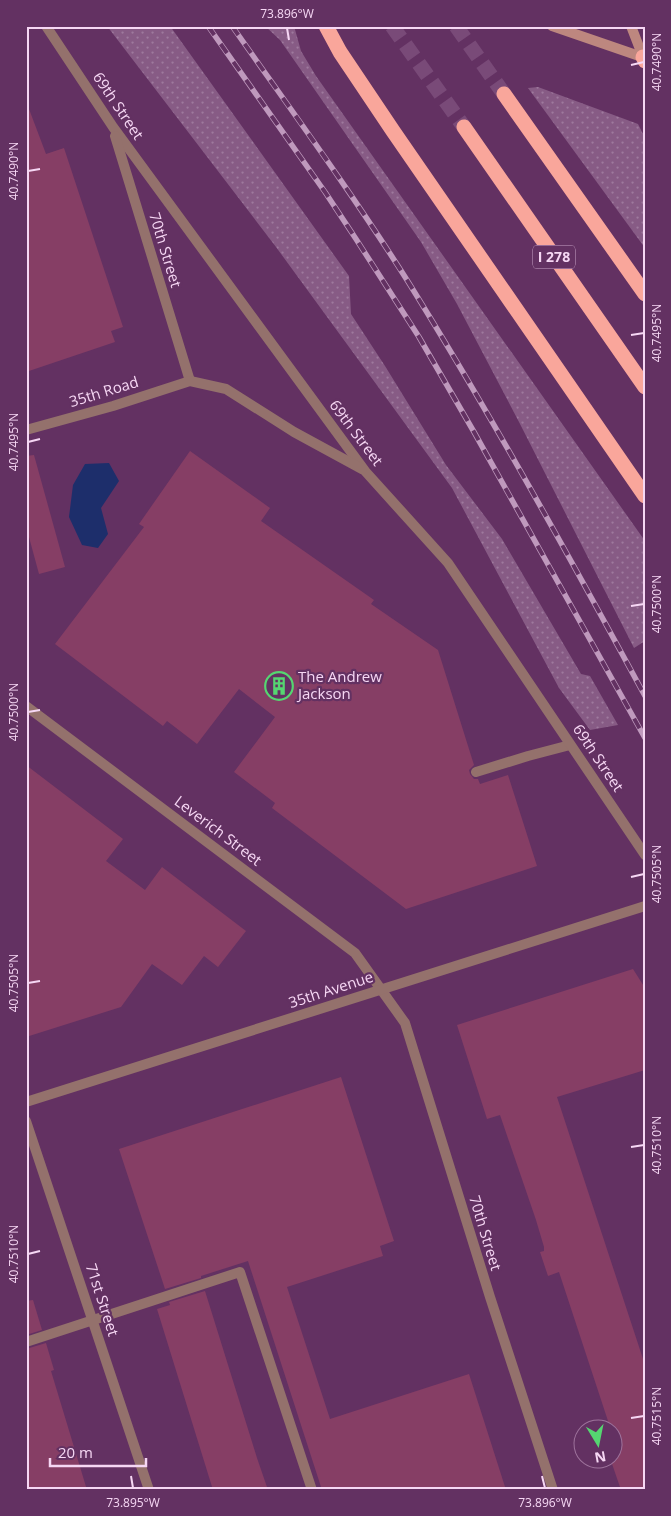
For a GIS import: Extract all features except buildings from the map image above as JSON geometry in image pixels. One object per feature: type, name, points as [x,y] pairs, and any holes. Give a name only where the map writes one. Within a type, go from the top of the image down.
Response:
[{"type":"highway","points":[[326,26],[340,52],[393,132],[645,496]]},
{"type":"highway","points":[[504,94],[645,294]]},
{"type":"highway","name":"I 278","points":[[464,127],[645,387]]},
{"type":"main road","points":[[552,26],[644,59]]},
{"type":"main road","points":[[630,26],[644,59]]},
{"type":"street","name":"69th Street","points":[[46,26],[113,127],[365,471],[448,564],[645,855]]},
{"type":"street","name":"70th Street","points":[[113,127],[190,381]]},
{"type":"street","name":"35th Road","points":[[26,430],[113,406],[190,381]]},
{"type":"street","points":[[190,381],[226,389],[294,432],[365,471]]},
{"type":"street","name":"Leverich Street","points":[[26,706],[355,953],[381,990]]},
{"type":"street","points":[[476,772],[570,745]]},
{"type":"street","name":"35th Avenue","points":[[26,1102],[645,906]]},
{"type":"street","name":"70th Street","points":[[381,990],[405,1023],[490,1297],[553,1490]]},
{"type":"street","name":"71st Street","points":[[26,1121],[149,1490]]},
{"type":"street","points":[[26,1342],[240,1272],[312,1490]]},
{"type":"shaded area","points":[[107,26],[170,26],[349,276],[351,314],[446,465],[502,539],[581,674],[590,676],[618,725],[590,730],[559,688],[452,488],[276,247]]},
{"type":"shaded area","points":[[265,26],[294,26],[301,51],[316,76],[645,541],[645,641],[634,648],[519,422],[457,304],[421,242],[280,40]]},
{"type":"shaded area","points":[[538,87],[638,124],[645,138],[645,248],[528,88]]},
{"type":"water","points":[[109,463],[119,481],[101,508],[108,534],[98,548],[82,545],[69,517],[73,485],[85,464]]},
{"type":"tunnel","points":[[392,26],[464,127]]},
{"type":"tunnel","points":[[456,26],[504,94]]},
{"type":"railway","points":[[208,26],[325,192],[419,337],[645,738]]},
{"type":"railway","points":[[232,26],[343,184],[407,280],[529,486],[645,696]]},
{"type":"place","name":"The Andrew Jackson","points":[[279,686]]}]
